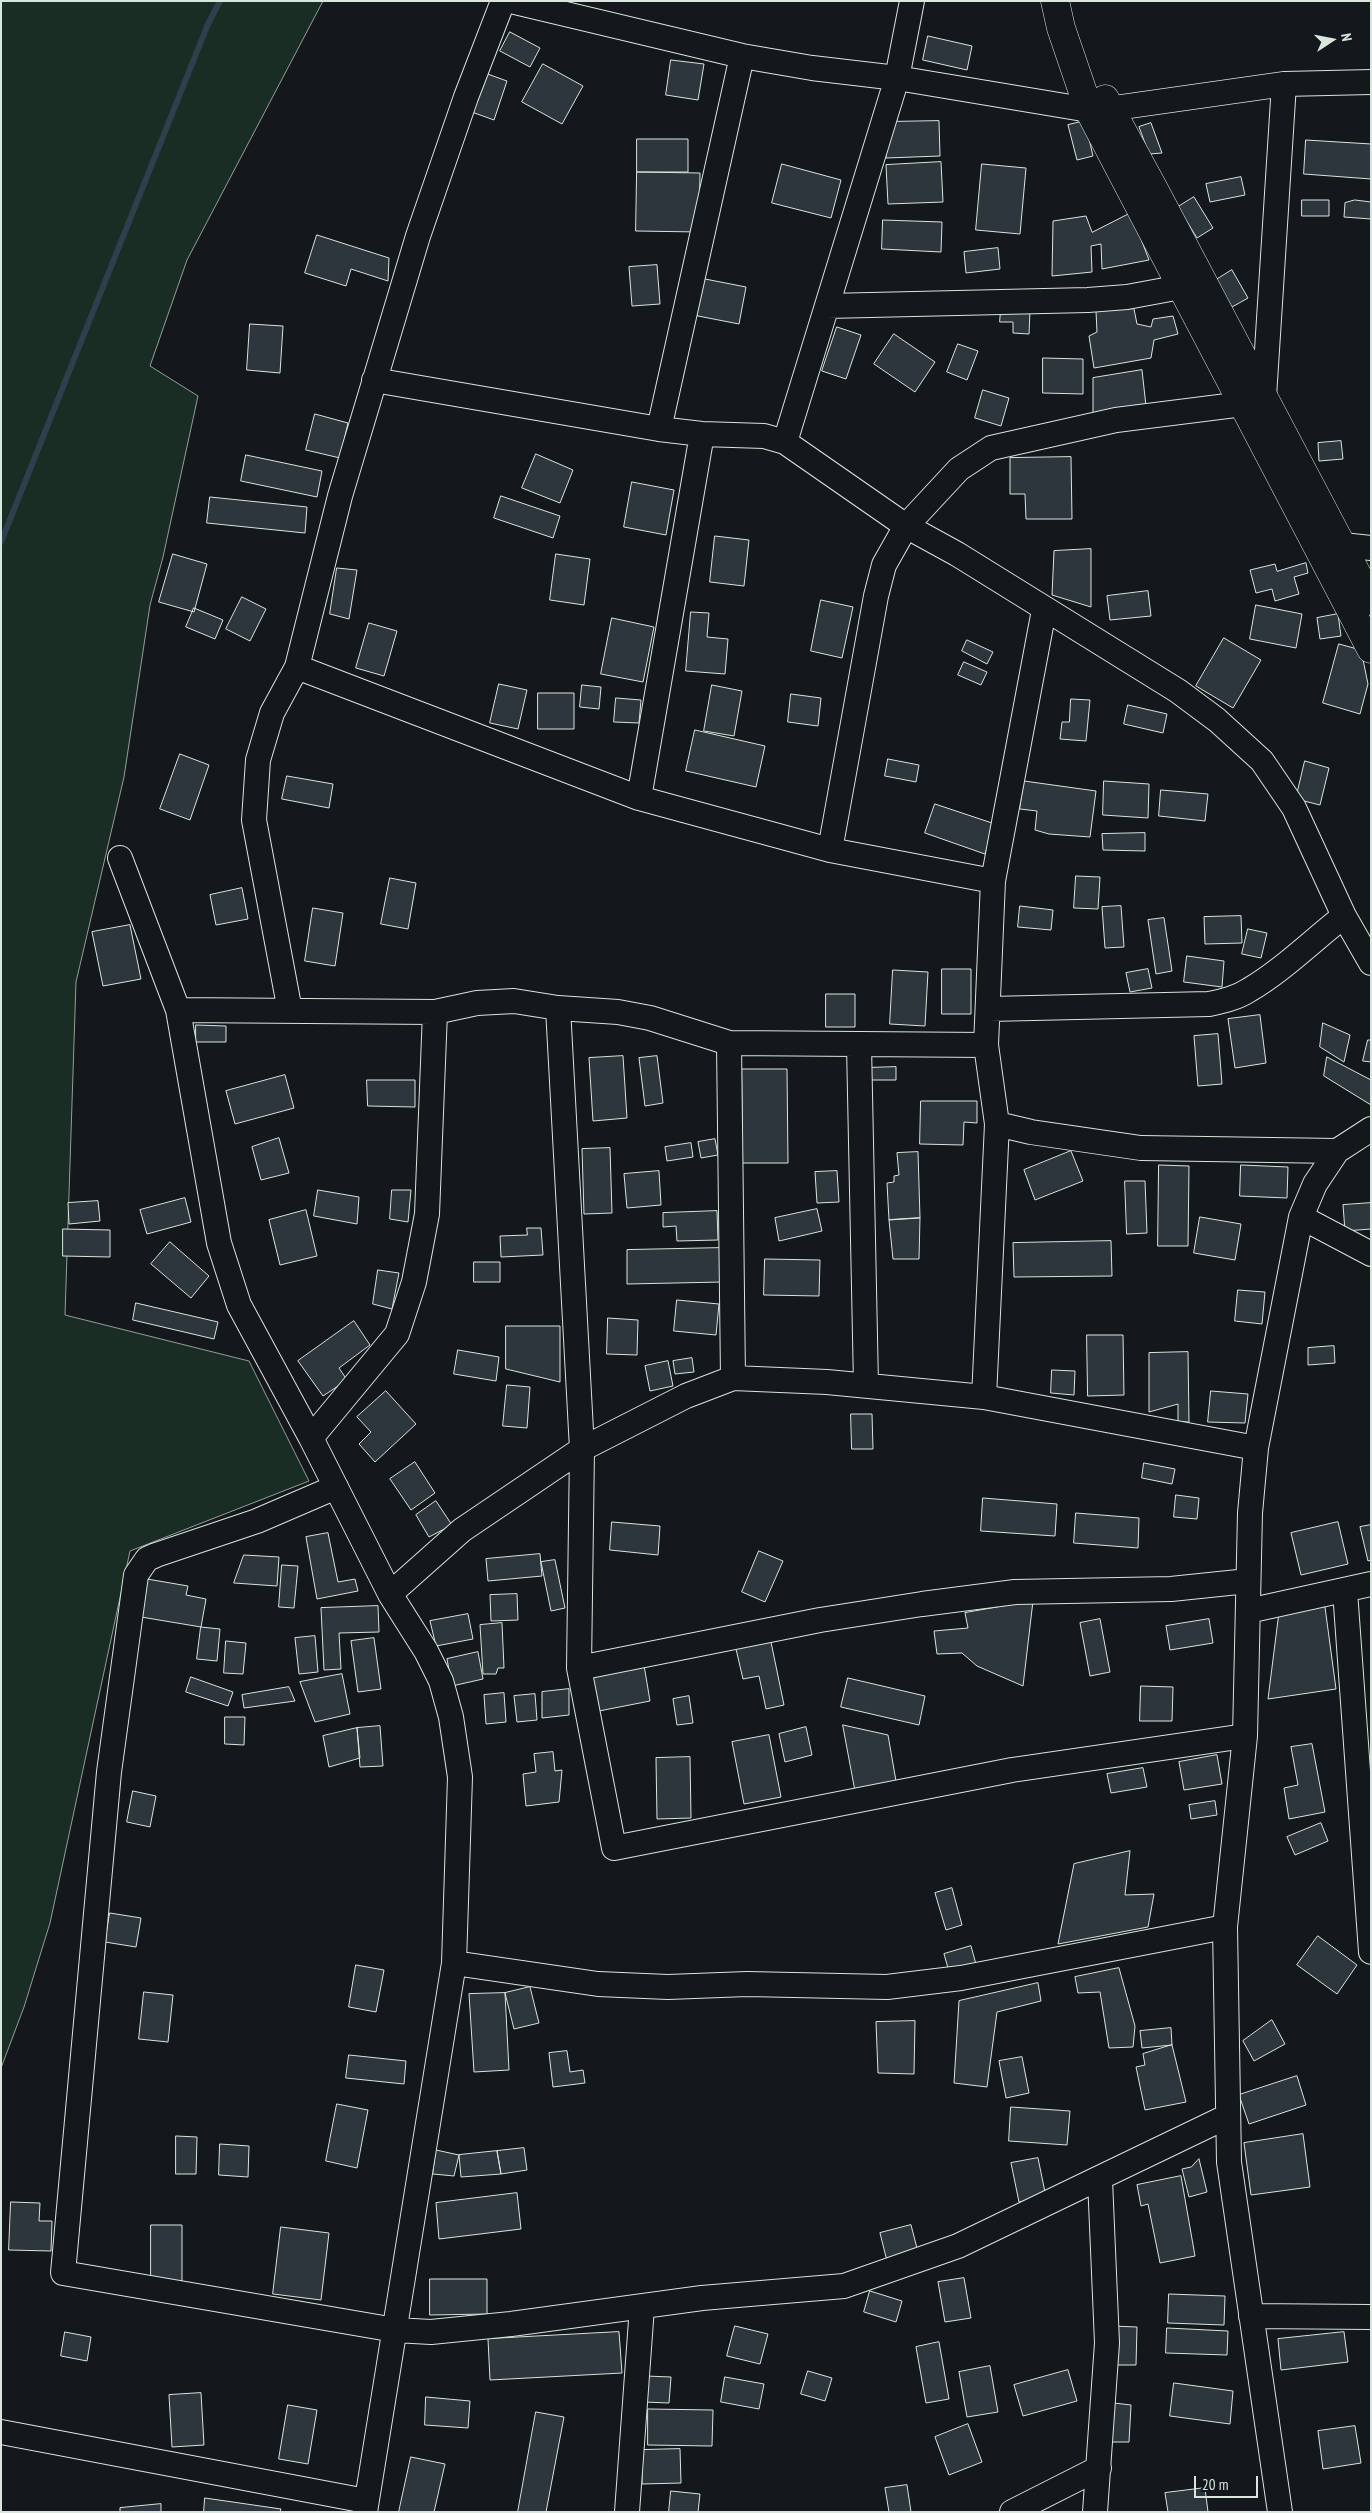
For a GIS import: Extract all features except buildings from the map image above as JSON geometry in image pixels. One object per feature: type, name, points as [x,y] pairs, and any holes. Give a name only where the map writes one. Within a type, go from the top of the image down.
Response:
[{"type":"main road","points":[[1055,1],[1061,28],[1181,287],[1254,400],[1342,546],[1371,601]]},
{"type":"main road","points":[[1073,1],[1098,109],[1158,194],[1371,649]]},
{"type":"street","points":[[290,1011],[254,820],[258,760],[272,712],[298,667],[340,496],[418,236],[466,97],[503,1]]},
{"type":"street","points":[[510,1],[742,56],[812,68],[897,78],[1098,109],[1284,84],[1371,82]]},
{"type":"street","points":[[785,442],[897,78],[912,1]]},
{"type":"street","points":[[659,429],[742,56]]},
{"type":"street","points":[[830,850],[876,596],[884,565],[906,526],[959,469],[991,448],[1116,420],[1254,400],[1284,84]]},
{"type":"street","points":[[827,306],[1088,300],[1127,297],[1181,287]]},
{"type":"street","points":[[374,380],[659,429],[702,434],[764,436],[785,442],[906,526],[957,554],[1044,610],[1178,691],[1217,720],[1262,761],[1294,808],[1344,916],[1371,963]]},
{"type":"street","points":[[639,798],[702,434]]},
{"type":"street","points":[[1342,546],[1371,548]]},
{"type":"street","points":[[984,1397],[997,1124],[986,1045],[993,881],[1044,610]]},
{"type":"street","points":[[298,667],[503,748],[639,798],[830,850],[993,881]]},
{"type":"street","points":[[1,2432],[366,2506],[454,1963],[460,1777],[451,1717],[441,1681],[426,1651],[390,1594],[336,1486],[240,1305],[219,1243],[178,1010],[120,858]]},
{"type":"street","points":[[989,1009],[1209,1004],[1230,999],[1248,991],[1267,978],[1344,916]]},
{"type":"street","points":[[178,1010],[435,1012],[477,1003],[514,1001],[558,1008],[618,1012],[650,1018],[729,1043],[986,1045]]},
{"type":"street","points":[[558,1008],[582,1449],[579,1668],[614,1848],[1012,1770],[1245,1736]]},
{"type":"street","points":[[311,1438],[397,1334],[414,1282],[427,1214],[435,1012]]},
{"type":"street","points":[[729,1043],[733,1378]]},
{"type":"street","points":[[858,1045],[866,1385]]},
{"type":"street","points":[[997,1124],[1031,1132],[1141,1148],[1337,1151]]},
{"type":"street","points":[[1280,2512],[1229,2162],[1226,2117],[1227,2054],[1224,1927],[1245,1736],[1250,1513],[1256,1448],[1301,1217],[1315,1184],[1337,1151],[1371,1129]]},
{"type":"street","points":[[1301,1217],[1371,1254]]},
{"type":"street","points":[[390,1594],[462,1530],[582,1449],[686,1396],[733,1378],[866,1385],[984,1397],[1256,1448]]},
{"type":"street","points":[[336,1486],[257,1521],[156,1554],[147,1559],[136,1575],[109,1772],[63,2273],[395,2330],[431,2332],[741,2294],[844,2286],[958,2246],[1100,2180],[1226,2117]]},
{"type":"street","points":[[579,1668],[820,1620],[922,1604],[1015,1592],[1171,1589],[1248,1580]]},
{"type":"street","points":[[1248,1610],[1371,1584]]},
{"type":"street","points":[[1345,1591],[1370,1939]]},
{"type":"street","points":[[454,1963],[598,1984],[668,1987],[747,1984],[887,1987],[961,1978],[1224,1927]]},
{"type":"street","points":[[1095,2512],[1107,2343],[1100,2180]]},
{"type":"street","points":[[628,2512],[642,2307]]},
{"type":"street","points":[[1251,2316],[1371,2317]]},
{"type":"street","points":[[1012,2512],[1099,2468]]},
{"type":"green space","points":[[1,1],[323,1],[187,260],[150,366],[198,396],[163,557],[150,605],[124,777],[76,982],[65,1315],[249,1361],[309,1481],[130,1551],[50,1923],[24,2007],[1,2068]]},
{"type":"waterway","points":[[1,542],[208,24],[220,1]]}]
